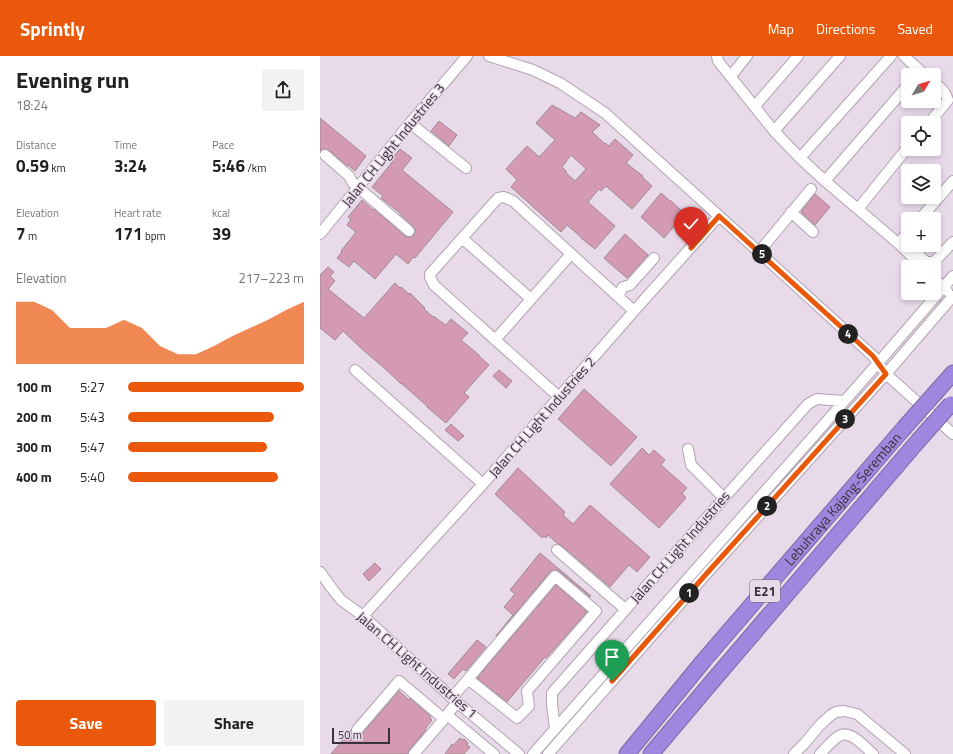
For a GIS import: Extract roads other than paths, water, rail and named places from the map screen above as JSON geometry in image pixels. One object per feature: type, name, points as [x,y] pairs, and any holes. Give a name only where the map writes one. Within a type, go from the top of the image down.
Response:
[{"type":"highway","name":"Lebuhraya Kajang-Seremban","points":[[627,754],[706,659],[953,373]]},
{"type":"highway","name":"Lebuhraya Kajang-Seremban","points":[[651,754],[952,402]]},
{"type":"street","name":"Jalan CH Light Industries 3","points":[[320,234],[410,123],[467,56]]},
{"type":"street","points":[[489,56],[533,70],[560,83],[605,113],[873,356],[886,374],[953,434]]},
{"type":"street","points":[[717,56],[718,61],[774,131],[800,158],[858,209],[901,238]]},
{"type":"street","points":[[730,76],[747,56]]},
{"type":"street","points":[[755,106],[798,56]]},
{"type":"street","points":[[774,131],[840,56]]},
{"type":"street","points":[[800,158],[891,56]]},
{"type":"street","points":[[904,56],[915,68]]},
{"type":"street","points":[[935,116],[948,100],[945,92],[941,88]]},
{"type":"street","points":[[825,181],[901,93]]},
{"type":"street","points":[[410,123],[466,168]]},
{"type":"street","points":[[325,155],[349,176],[353,183],[409,231]]},
{"type":"street","points":[[858,209],[901,156]]},
{"type":"street","points":[[926,212],[953,181]]},
{"type":"street","points":[[759,252],[811,189]]},
{"type":"street","points":[[559,397],[434,286],[430,274],[498,198],[504,197],[513,201],[634,311]]},
{"type":"street","points":[[792,212],[813,232]]},
{"type":"street","name":"Jalan CH Light Industries 2","points":[[363,616],[483,484],[719,216]]},
{"type":"street","points":[[462,238],[531,299]]},
{"type":"street","points":[[937,260],[953,242]]},
{"type":"street","points":[[916,252],[924,260]]},
{"type":"street","points":[[496,340],[571,254]]},
{"type":"street","points":[[618,296],[623,288],[630,286],[654,258]]},
{"type":"street","name":"Jalan CH Light Industries","points":[[533,754],[953,276]]},
{"type":"street","points":[[548,754],[708,572],[886,374],[953,296],[943,287]]},
{"type":"street","points":[[355,370],[483,484]]},
{"type":"street","name":"Jalan CH Light Industries","points":[[555,728],[552,693],[625,609],[808,404],[817,399],[844,401]]},
{"type":"street","points":[[688,449],[691,465],[724,498]]},
{"type":"street","points":[[557,550],[625,609]]},
{"type":"street","name":"Jalan CH Light Industries 1","points":[[320,572],[341,600],[363,616],[455,700],[519,754]]},
{"type":"street","points":[[414,754],[446,717],[468,679],[555,576],[596,611],[527,691],[529,706],[517,718],[468,679]]},
{"type":"street","points":[[357,730],[399,681],[494,754]]},
{"type":"street","points":[[794,754],[831,716],[836,712],[844,711],[857,714],[905,754]]},
{"type":"street","points":[[821,754],[837,737],[843,734],[851,736],[873,754]]}]
